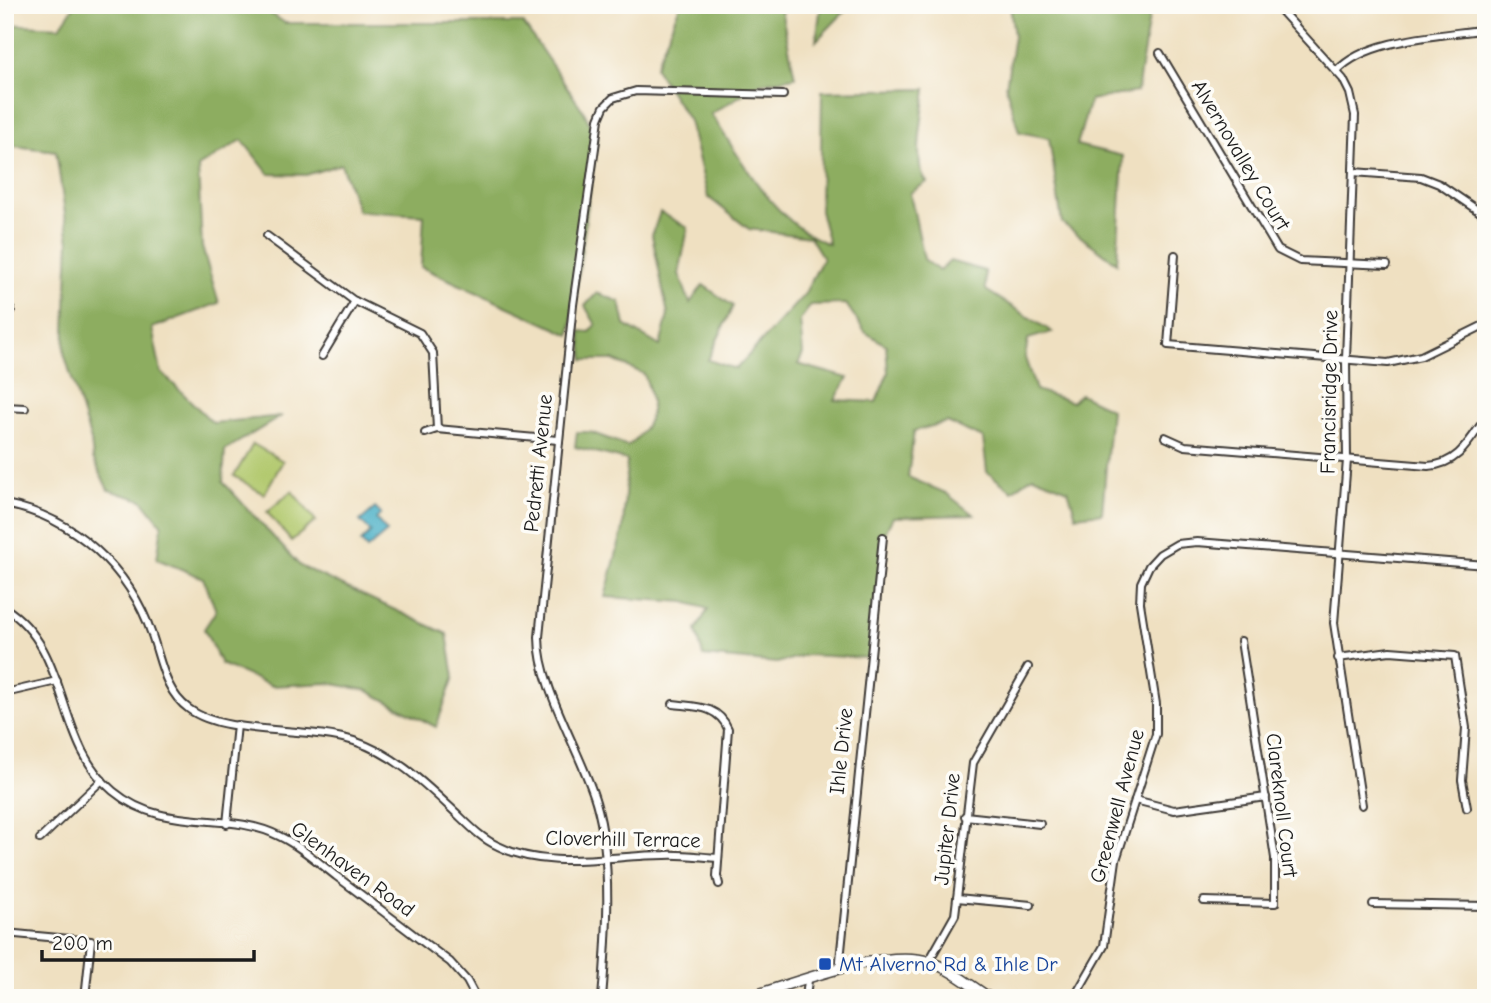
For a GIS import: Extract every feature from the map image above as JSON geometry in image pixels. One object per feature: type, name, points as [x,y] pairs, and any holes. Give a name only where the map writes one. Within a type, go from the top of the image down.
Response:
[{"type":"street","name":"Francisridge Drive","points":[[1276,5],[1337,71],[1353,104],[1346,359],[1347,460],[1334,623],[1362,805]]},
{"type":"street","points":[[1337,71],[1361,54],[1382,46],[1486,29]]},
{"type":"street","name":"Alvernovalley Court","points":[[1160,52],[1278,250],[1300,261],[1387,265]]},
{"type":"street","name":"Pedretti Avenue","points":[[602,998],[608,938],[603,829],[597,804],[544,669],[539,647],[558,440],[599,119],[604,107],[613,98],[636,90],[783,95]]},
{"type":"street","points":[[1353,172],[1421,177],[1439,184],[1486,216]]},
{"type":"street","points":[[267,236],[355,301],[420,333],[433,353],[437,429]]},
{"type":"street","points":[[1175,255],[1168,345],[1388,363],[1411,359],[1486,324]]},
{"type":"street","points":[[321,356],[355,301]]},
{"type":"street","points":[[5,407],[24,408]]},
{"type":"street","points":[[1165,437],[1185,446],[1347,460],[1441,464],[1459,454],[1480,426]]},
{"type":"street","points":[[425,433],[437,429],[558,440]]},
{"type":"street","name":"Cloverhill Terrace","points":[[5,504],[61,524],[103,555],[126,582],[144,614],[166,681],[177,698],[199,716],[237,724],[320,733],[371,748],[416,776],[477,834],[511,852],[561,859],[666,855],[718,858]]},
{"type":"street","name":"Ihle Drive","points":[[839,970],[860,739],[883,537]]},
{"type":"street","name":"Greenwell Avenue","points":[[1074,998],[1104,946],[1116,860],[1153,745],[1157,719],[1140,603],[1141,583],[1153,561],[1168,548],[1196,541],[1486,565]]},
{"type":"street","name":"Glenhaven Road","points":[[5,608],[35,633],[49,655],[78,744],[102,780],[127,801],[156,815],[266,830],[290,841],[450,962],[467,981],[476,998]]},
{"type":"street","name":"Clareknoll Court","points":[[1204,901],[1275,902],[1275,858],[1241,641]]},
{"type":"street","points":[[1338,657],[1390,651],[1455,656],[1466,728],[1462,780],[1467,808]]},
{"type":"street","name":"Jupiter Drive","points":[[929,961],[952,924],[973,763],[1028,667]]},
{"type":"street","points":[[5,693],[57,681]]},
{"type":"street","name":"Cloverhill Terrace","points":[[673,704],[709,709],[721,717],[728,729],[718,858],[719,884]]},
{"type":"street","points":[[227,824],[237,724]]},
{"type":"street","points":[[40,839],[102,780]]},
{"type":"street","points":[[1135,800],[1174,810],[1266,797]]},
{"type":"street","points":[[965,816],[1040,824]]},
{"type":"street","points":[[957,898],[1031,905]]},
{"type":"street","points":[[1373,904],[1486,906]]},
{"type":"street","points":[[5,933],[91,941],[85,998]]},
{"type":"street","points":[[745,998],[890,958],[929,961],[990,998]]},
{"type":"street","points":[[806,998],[807,980]]},
{"type":"green space","points":[[75,5],[258,5],[285,23],[523,23],[584,112],[597,139],[570,335],[421,267],[424,215],[358,211],[341,164],[306,175],[269,174],[242,140],[198,167],[202,247],[219,303],[152,328],[161,372],[213,423],[282,416],[225,450],[223,482],[300,566],[447,634],[454,677],[436,727],[366,690],[328,683],[272,686],[221,664],[204,629],[216,611],[203,578],[157,559],[162,525],[142,500],[108,490],[93,458],[91,441],[64,353],[69,242],[56,151],[5,145],[5,24],[60,27]]},
{"type":"green space","points":[[680,5],[780,5],[795,77],[761,83],[711,114],[747,170],[776,206],[809,235],[829,244],[820,211],[822,91],[926,89],[919,151],[922,174],[927,182],[910,193],[924,259],[939,271],[950,261],[985,271],[986,290],[1052,332],[1028,339],[1025,358],[1036,390],[1072,402],[1080,394],[1111,409],[1102,513],[1076,516],[1068,490],[1033,476],[1012,491],[987,472],[983,438],[947,422],[914,431],[908,477],[946,493],[974,515],[893,517],[883,537],[869,658],[806,655],[777,663],[703,656],[696,630],[708,609],[685,602],[605,597],[623,529],[627,460],[575,447],[577,432],[590,432],[628,446],[644,430],[651,413],[651,405],[644,374],[613,360],[584,360],[580,331],[590,332],[596,325],[585,306],[597,293],[620,302],[625,325],[660,346],[668,315],[652,235],[660,212],[688,228],[679,274],[690,303],[703,285],[733,306],[708,360],[736,369],[804,295],[823,258],[810,237],[749,229],[708,197],[689,121],[655,68]],"holes":[[[846,304],[865,332],[886,345],[888,373],[876,402],[835,400],[848,378],[798,364],[803,354],[800,320],[811,305]]]},
{"type":"green space","points":[[821,5],[851,5],[816,41]]},
{"type":"green space","points":[[1010,5],[1151,5],[1137,92],[1090,100],[1077,145],[1123,156],[1117,263],[1062,223],[1049,138],[1019,132],[1006,87],[1014,36]]},
{"type":"green space","points":[[253,444],[283,461],[264,494],[234,476]]},
{"type":"green space","points":[[292,491],[316,521],[291,541],[267,512]]},
{"type":"water","points":[[375,508],[381,514],[376,519],[387,532],[367,549],[361,542],[371,532],[360,521]]},
{"type":"place","name":"Mt Alverno Rd & Ihle Dr","points":[[825,964]]}]
